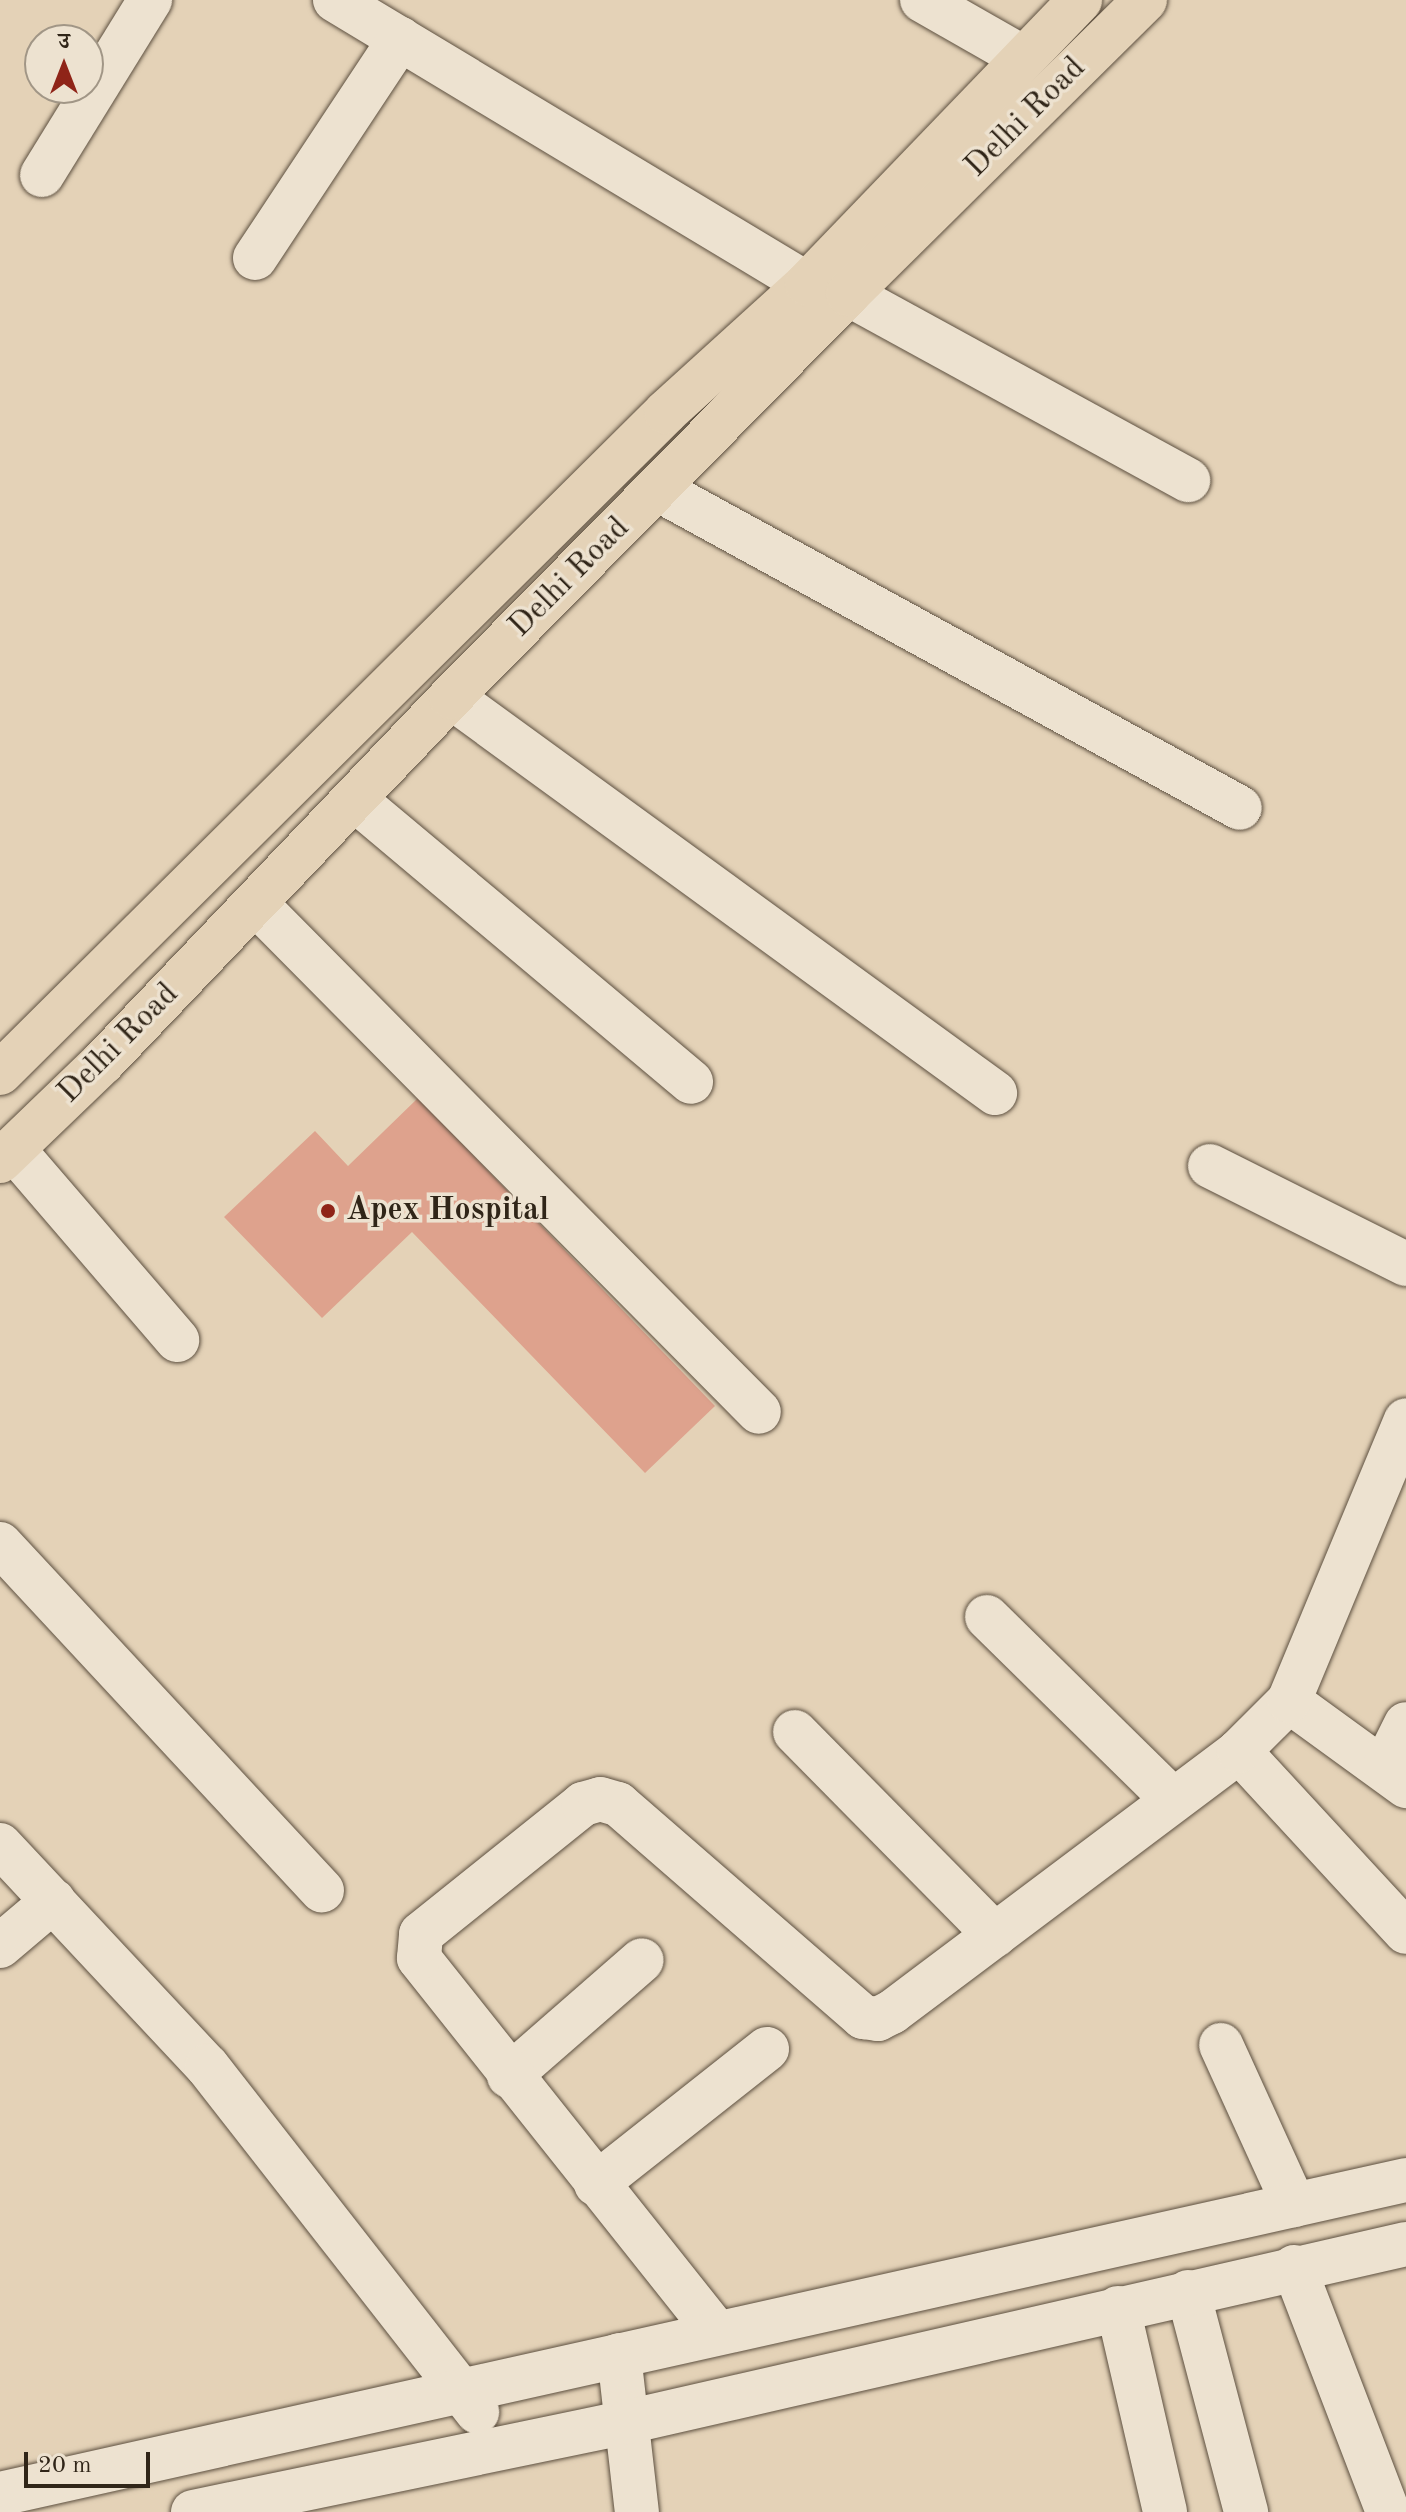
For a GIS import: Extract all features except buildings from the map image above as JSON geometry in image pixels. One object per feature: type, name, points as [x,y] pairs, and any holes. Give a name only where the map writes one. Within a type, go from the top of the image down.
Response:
[{"type":"main road","points":[[0,1073],[666,412],[827,289],[1022,57],[1080,0]]},
{"type":"main road","name":"Delhi Road","points":[[6,1155],[255,903],[451,697],[659,490],[827,289],[1145,0]]},
{"type":"street","points":[[42,175],[150,0]]},
{"type":"street","points":[[335,0],[827,289],[1188,480]]},
{"type":"street","points":[[922,0],[1022,57]]},
{"type":"street","points":[[255,258],[400,39]]},
{"type":"street","points":[[659,490],[1240,808]]},
{"type":"street","points":[[451,697],[995,1093]]},
{"type":"street","points":[[354,799],[691,1082]]},
{"type":"street","points":[[255,903],[759,1412]]},
{"type":"street","points":[[6,1155],[177,1340]]},
{"type":"street","points":[[1210,1166],[1406,1264]]},
{"type":"street","points":[[717,2333],[509,2076],[419,1958],[421,1934],[583,1804],[600,1799],[618,1804],[863,2017],[878,2019],[892,2012],[1239,1751],[1289,1701],[1406,1420]]},
{"type":"street","points":[[0,1544],[322,1890]]},
{"type":"street","points":[[987,1617],[1173,1800]]},
{"type":"street","points":[[1289,1701],[1395,1777],[1406,1724]]},
{"type":"street","points":[[795,1732],[995,1935]]},
{"type":"street","points":[[1239,1751],[1406,1932]]},
{"type":"street","points":[[0,1845],[207,2066],[503,2448]]},
{"type":"street","points":[[0,1946],[53,1901]]},
{"type":"street","points":[[509,2076],[642,1960]]},
{"type":"street","points":[[1221,2045],[1294,2205]]},
{"type":"street","points":[[596,2184],[767,2049]]},
{"type":"street","points":[[0,2494],[1406,2180]]},
{"type":"street","points":[[193,2512],[627,2422],[1294,2267],[1406,2244]]},
{"type":"street","points":[[1294,2267],[1388,2512]]},
{"type":"street","points":[[1188,2292],[1246,2512]]},
{"type":"street","points":[[1118,2308],[1165,2512]]},
{"type":"street","points":[[619,2355],[637,2512]]},
{"type":"place","name":"Apex Hospital","points":[[328,1211]]}]
